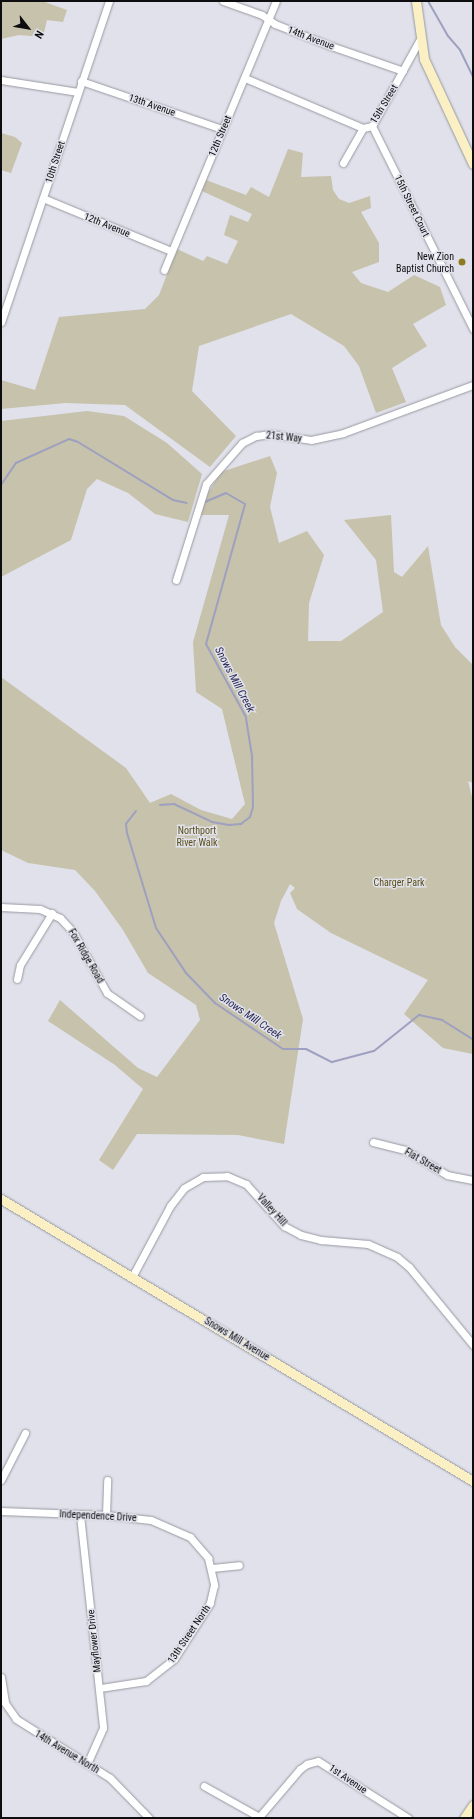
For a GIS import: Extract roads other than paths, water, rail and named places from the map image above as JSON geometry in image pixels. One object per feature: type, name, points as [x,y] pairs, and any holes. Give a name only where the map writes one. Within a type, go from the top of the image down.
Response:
[{"type":"main road","points":[[416,1],[420,39],[424,59],[473,164]]},
{"type":"main road","name":"Snows Mill Avenue","points":[[1,1199],[473,1480]]},
{"type":"main road","points":[[464,1818],[473,1805]]},
{"type":"street","name":"10th Street","points":[[1,322],[4,302],[43,198],[109,1]]},
{"type":"street","name":"14th Avenue","points":[[223,1],[331,46],[403,71]]},
{"type":"street","name":"12th Street","points":[[164,270],[276,1]]},
{"type":"street","name":"15th Street","points":[[343,163],[363,128],[372,126],[420,39]]},
{"type":"street","points":[[245,78],[363,128]]},
{"type":"street","points":[[1,80],[78,92]]},
{"type":"street","name":"13th Avenue","points":[[81,81],[222,129]]},
{"type":"street","name":"15th Street Court","points":[[372,126],[473,329]]},
{"type":"street","name":"12th Avenue","points":[[43,198],[171,251]]},
{"type":"street","name":"21st Way","points":[[176,580],[206,484],[242,444],[256,436],[271,434],[311,440],[342,433],[473,385]]},
{"type":"street","name":"Fox Ridge Road","points":[[1,907],[27,908],[52,913],[68,925],[108,993],[140,1016]]},
{"type":"street","points":[[18,979],[20,965],[52,913]]},
{"type":"street","name":"Flat Street","points":[[373,1142],[405,1150],[447,1176],[473,1180]]},
{"type":"street","name":"Valley Hill","points":[[132,1277],[173,1202],[184,1188],[203,1177],[227,1176],[246,1184],[284,1226],[300,1235],[321,1240],[368,1244],[397,1257],[409,1267],[473,1345]]},
{"type":"street","points":[[1,1480],[25,1433]]},
{"type":"street","points":[[106,1515],[107,1480]]},
{"type":"street","name":"Independence Drive","points":[[1,1511],[106,1515],[151,1520],[190,1537]]},
{"type":"street","name":"Mayflower Drive","points":[[80,1515],[100,1688],[103,1728],[87,1764]]},
{"type":"street","name":"13th Street North","points":[[100,1688],[146,1681],[174,1659],[210,1603],[214,1585],[212,1568],[202,1548],[190,1537]]},
{"type":"street","points":[[212,1568],[239,1565]]},
{"type":"street","name":"14th Avenue North","points":[[1,1677],[5,1703],[16,1719],[110,1778],[149,1818]]},
{"type":"street","name":"1st Avenue","points":[[260,1817],[300,1769],[307,1764],[318,1762],[408,1818]]},
{"type":"street","points":[[204,1786],[260,1817]]},
{"type":"waterway","points":[[428,1],[448,36],[460,50],[473,77]]},
{"type":"waterway","name":"Snows Mill Creek","points":[[1,485],[16,463],[69,439],[78,442],[173,500],[187,503]]},
{"type":"waterway","name":"Snows Mill Creek","points":[[160,805],[174,804],[212,822],[229,825],[241,824],[250,817],[253,807],[252,756],[246,717],[206,644],[245,504],[226,493],[205,502]]},
{"type":"waterway","name":"Snows Mill Creek","points":[[136,811],[126,824],[127,833],[156,928],[186,973],[215,1003],[283,1049],[306,1049],[332,1062],[374,1051],[419,1015],[442,1020],[473,1039]]},
{"type":"place","name":"New Zion Baptist Church","points":[[462,262]]},
{"type":"park label","name":"Northport River Walk","points":[[197,836]]},
{"type":"park label","name":"Charger Park","points":[[399,883]]}]
